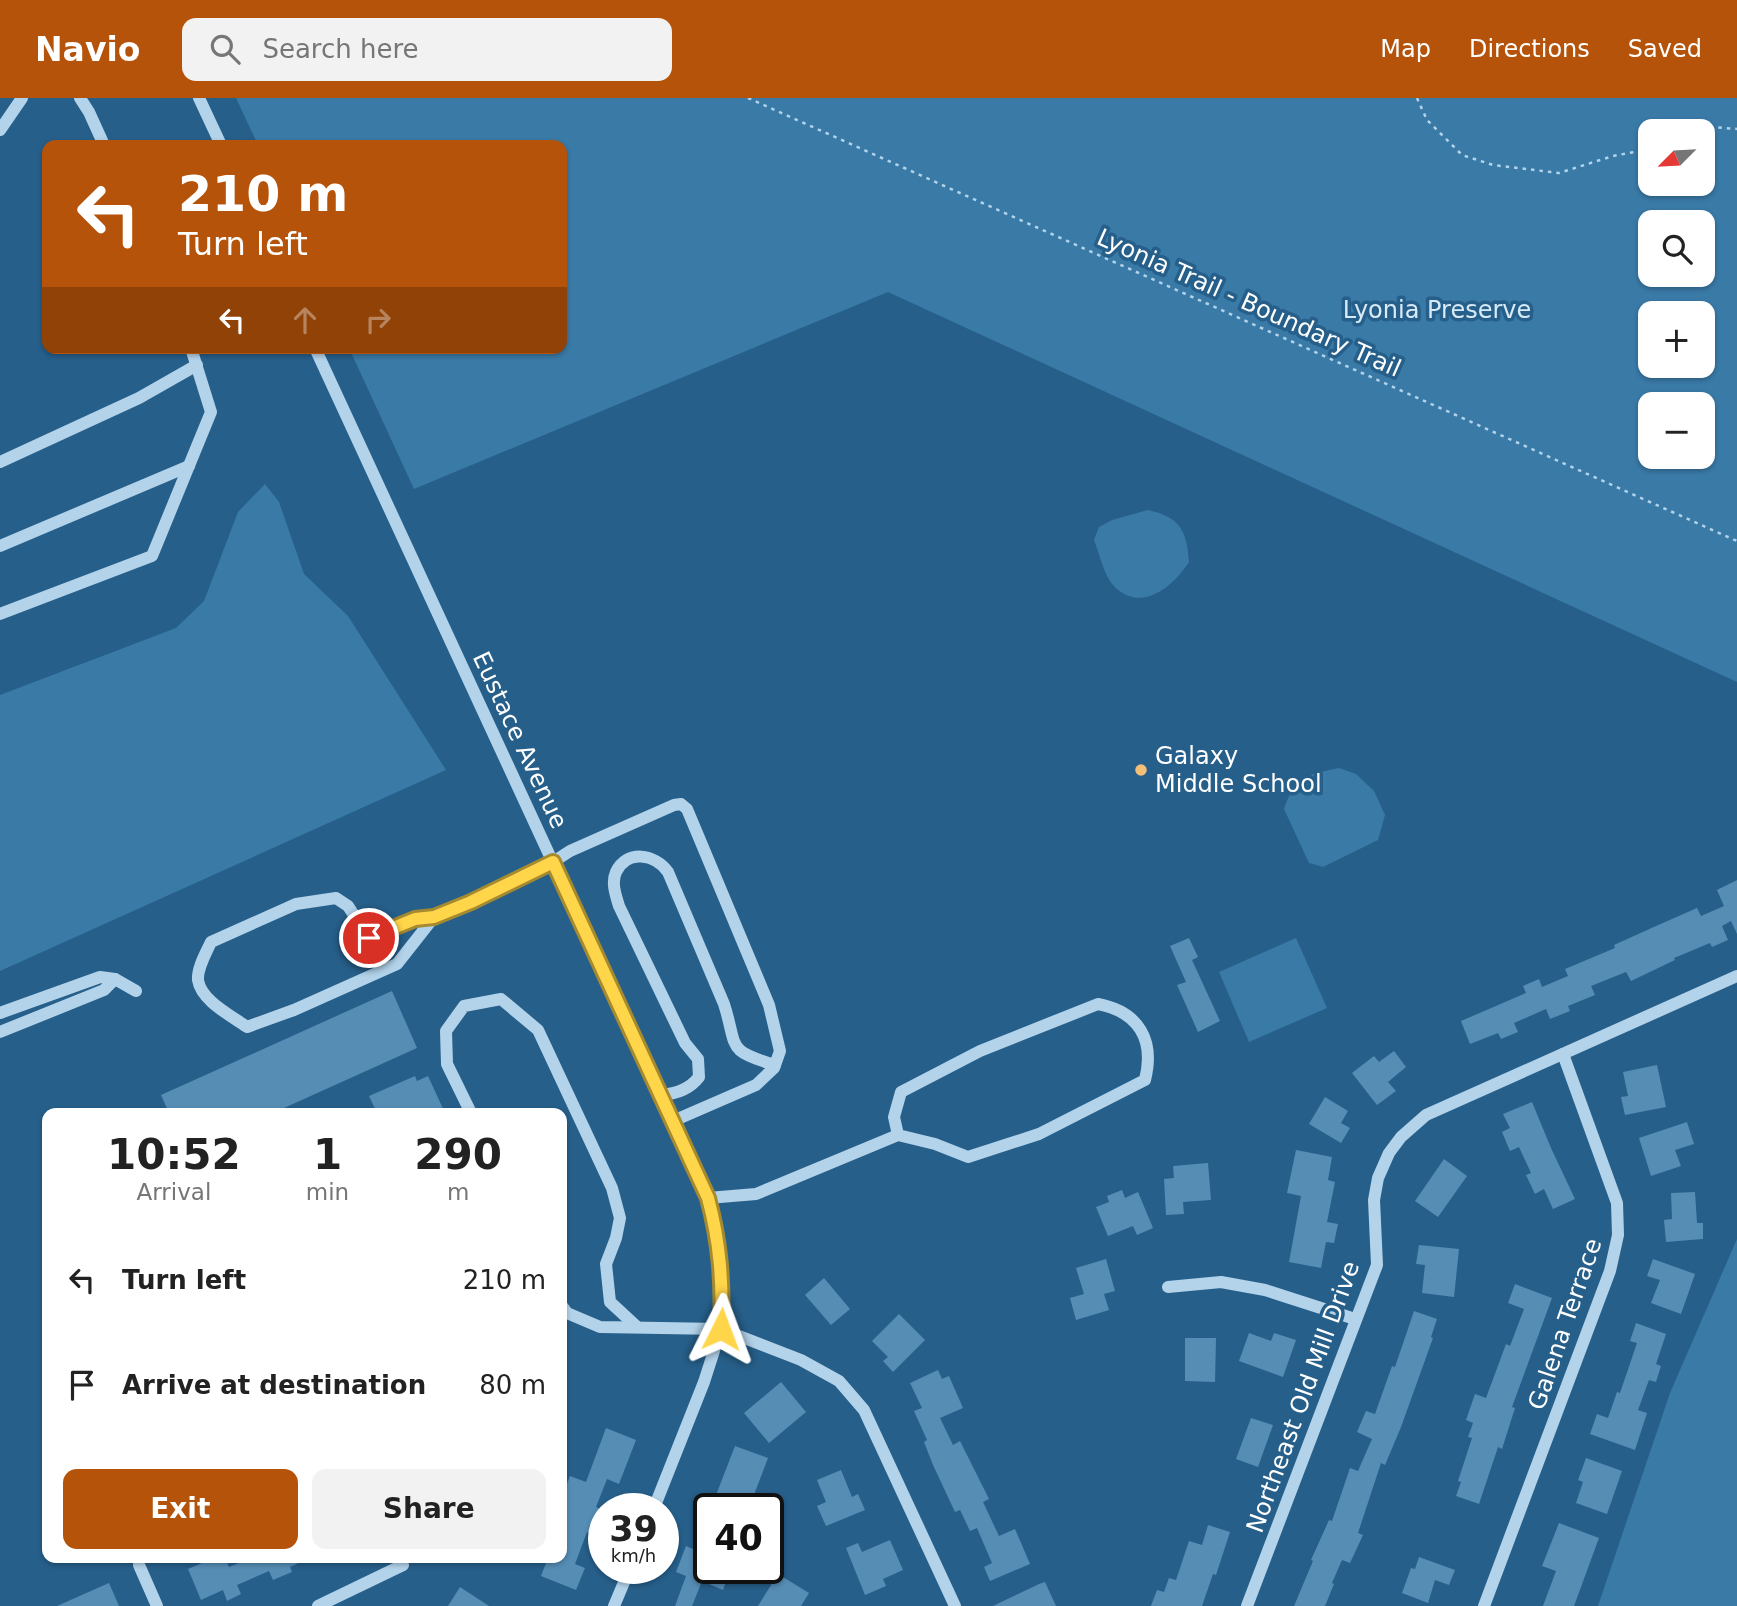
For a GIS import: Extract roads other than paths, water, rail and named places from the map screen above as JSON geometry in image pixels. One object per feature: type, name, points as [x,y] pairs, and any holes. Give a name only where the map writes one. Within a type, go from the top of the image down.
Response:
[{"type":"street","points":[[0,130],[22,98]]},
{"type":"street","points":[[80,98],[102,140]]},
{"type":"street","points":[[200,98],[219,140]]},
{"type":"street","points":[[0,614],[152,556],[211,412],[193,354]]},
{"type":"street","name":"Eustace Avenue","points":[[318,354],[708,1198],[716,1229],[723,1283],[721,1329],[704,1382],[659,1493]]},
{"type":"street","points":[[0,462],[139,398],[197,365]]},
{"type":"street","points":[[0,546],[189,466]]},
{"type":"street","points":[[434,917],[397,964],[293,1010],[247,1027],[210,1002],[198,981],[201,962],[211,942],[296,904],[335,898],[348,906],[369,938],[415,919],[434,917],[553,862],[570,851],[674,805],[681,804],[687,808],[769,1005],[780,1051],[775,1065],[756,1085],[673,1121]]},
{"type":"street","points":[[661,1096],[675,1094],[693,1085],[699,1077],[698,1059],[685,1043],[619,906],[614,884],[616,872],[626,861],[638,856],[648,856],[661,863],[668,872],[724,1004],[731,1024],[733,1043],[745,1055],[775,1065]]},
{"type":"street","name":"Northeast Old Mill Drive","points":[[1247,1606],[1377,1265],[1374,1200],[1378,1178],[1389,1153],[1401,1137],[1426,1115],[1737,976]]},
{"type":"street","points":[[0,1013],[100,977],[115,979],[136,991]]},
{"type":"street","points":[[0,1032],[104,990],[115,979]]},
{"type":"street","points":[[469,1108],[447,1064],[446,1031],[464,1006],[500,999],[538,1030],[612,1188],[620,1218],[606,1264],[610,1302],[636,1326]]},
{"type":"street","points":[[708,1198],[756,1194],[898,1135],[935,1144],[968,1157],[1040,1134],[1145,1080],[1150,1061],[1144,1031],[1118,1007],[1098,1004],[980,1051],[901,1092],[894,1117],[898,1135]]},
{"type":"street","name":"Galena Terrace","points":[[1484,1606],[1610,1271],[1618,1236],[1618,1211],[1613,1191],[1563,1054]]},
{"type":"street","points":[[1168,1287],[1221,1282],[1265,1290],[1355,1319]]},
{"type":"street","points":[[567,1313],[600,1327],[721,1329],[811,1365],[839,1381],[864,1410],[954,1603],[940,1606]]},
{"type":"street","points":[[318,1606],[403,1564]]},
{"type":"street","points":[[139,1565],[157,1606]]},
{"type":"street","points":[[614,1606],[623,1584]]},
{"type":"place","name":"Galaxy Middle School","points":[[1141,770]]},
{"type":"park label","name":"Lyonia Preserve","points":[[1437,310]]}]
